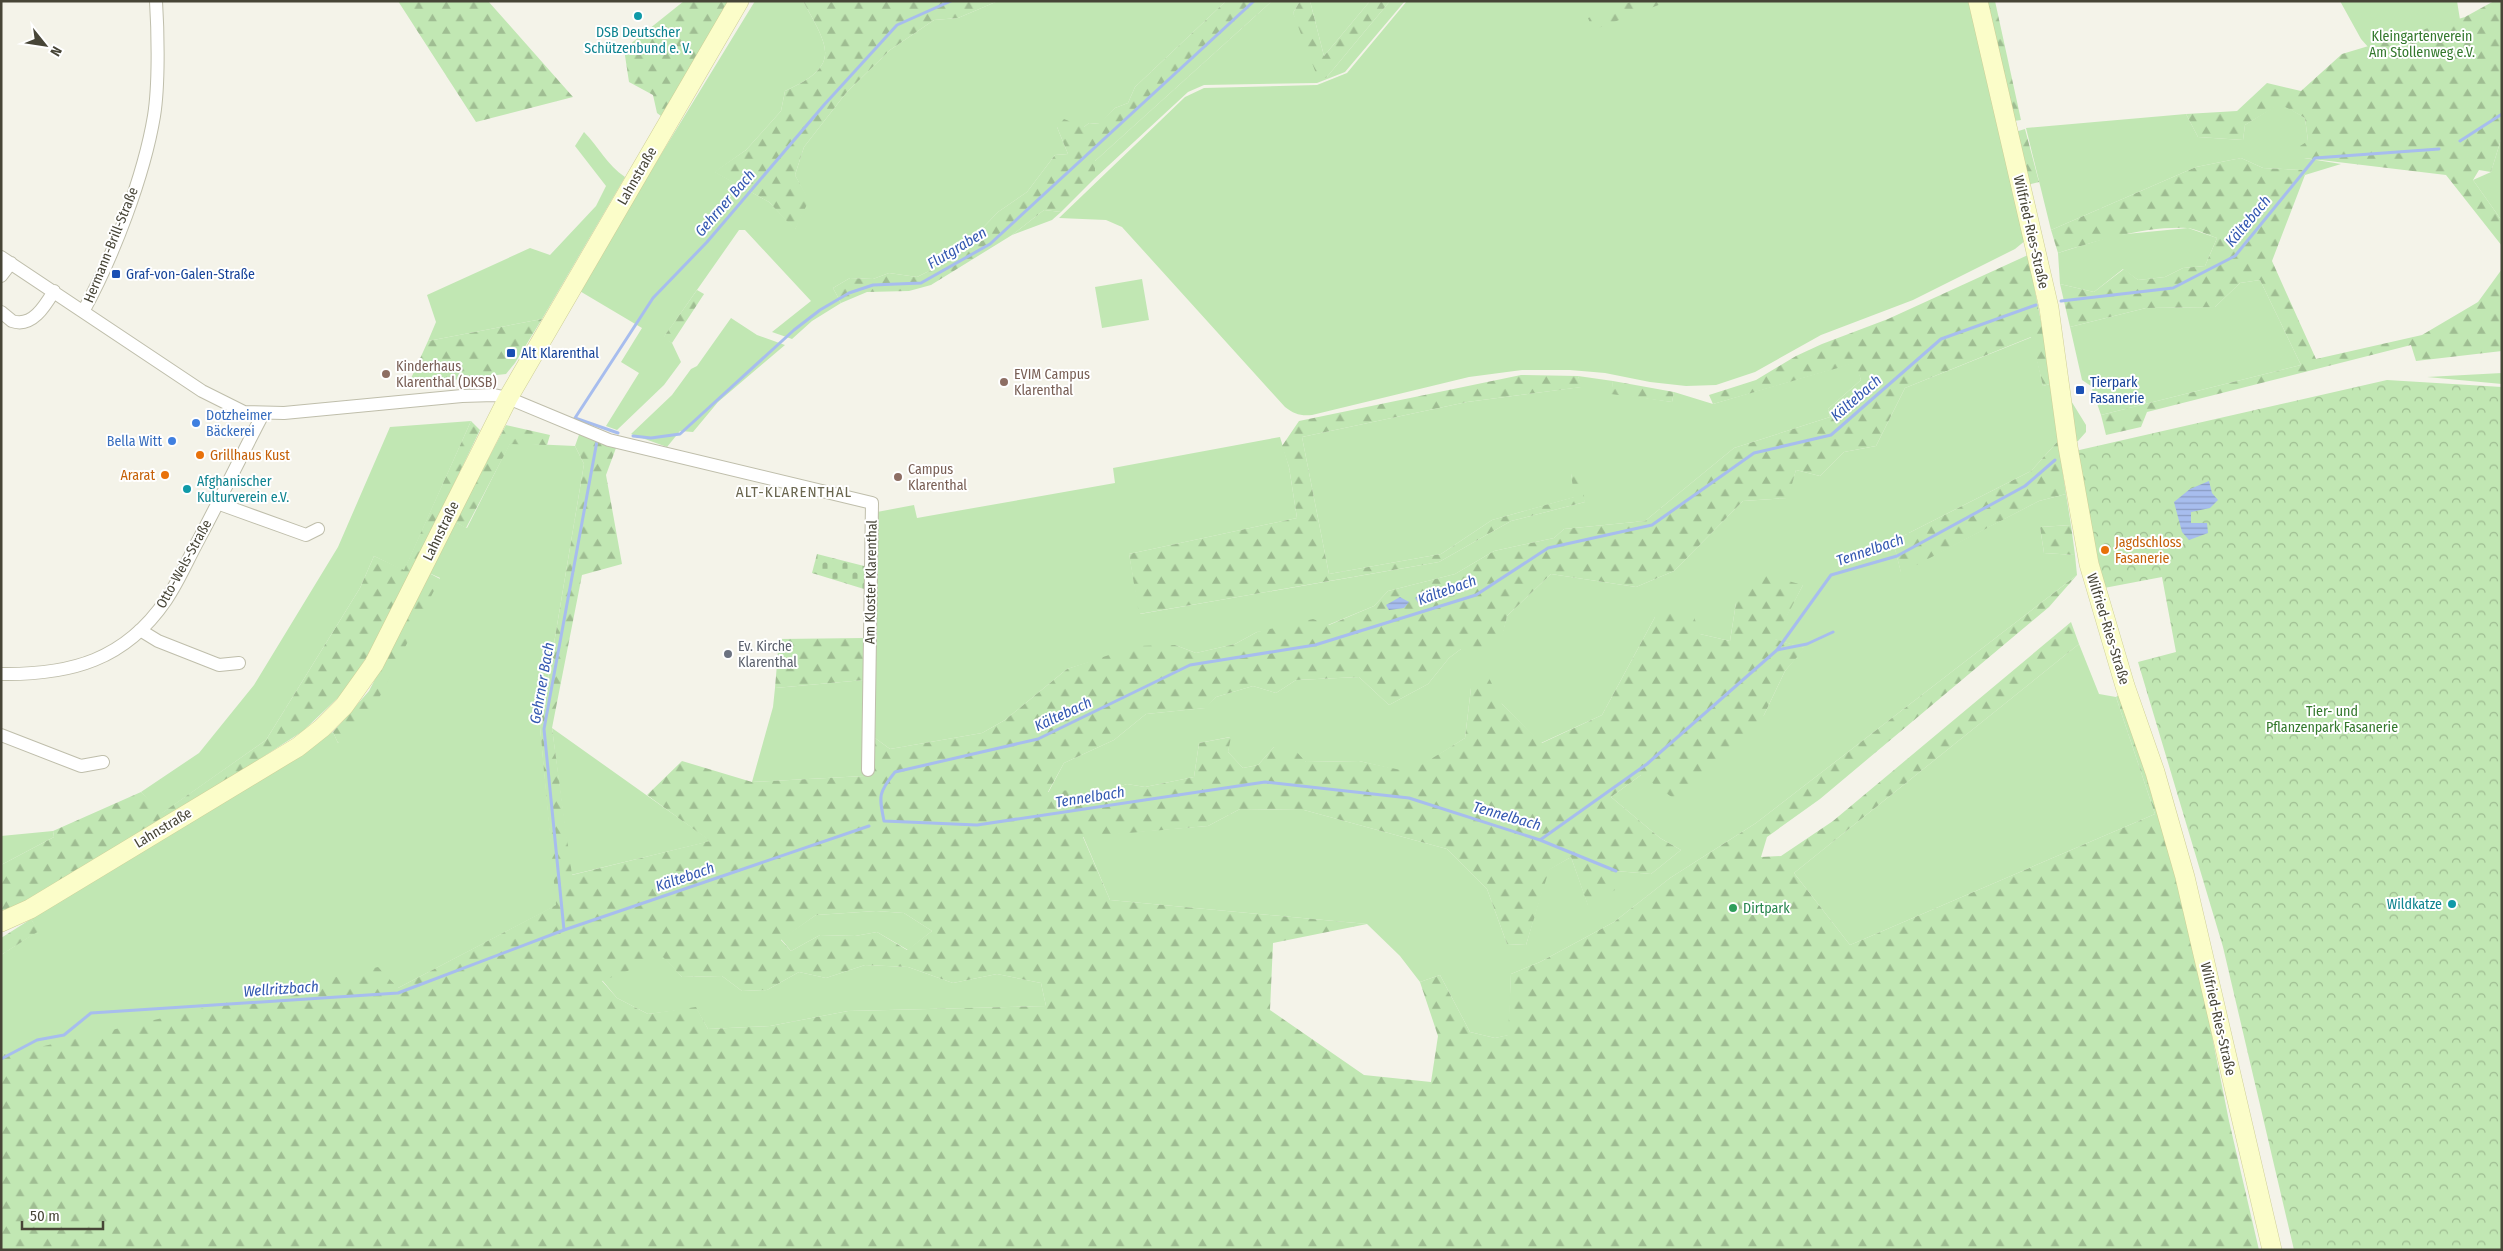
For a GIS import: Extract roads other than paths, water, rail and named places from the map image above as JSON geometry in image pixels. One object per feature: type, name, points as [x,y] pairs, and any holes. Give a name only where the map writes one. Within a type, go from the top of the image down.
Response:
[{"type":"street","name":"Hermann-Brill-Straße","points":[[84,310],[94,292],[126,211],[144,163],[150,140],[154,114],[156,1]]},
{"type":"street","name":"Lahnstraße","points":[[1,922],[30,909],[289,752],[334,717],[360,686],[377,659],[508,398],[740,1]]},
{"type":"street","name":"Wilfried-Ries-Straße","points":[[1978,1],[2048,308],[2068,447],[2089,564],[2125,686],[2155,772],[2182,868],[2272,1250]]},
{"type":"street","points":[[1,276],[6,260],[84,310],[221,403],[244,412],[263,414],[462,396],[494,395],[508,398]]},
{"type":"street","points":[[1,312],[12,321],[27,321],[37,315],[54,291]]},
{"type":"street","name":"Am Kloster Klarenthal","points":[[508,398],[609,440],[872,504],[868,770]]},
{"type":"street","name":"Otto-Wels-Straße","points":[[1,674],[48,673],[78,667],[105,655],[140,630],[159,610],[174,587],[263,414]]},
{"type":"street","points":[[217,503],[306,536],[318,529]]},
{"type":"street","points":[[140,630],[158,642],[219,665],[239,663]]},
{"type":"street","points":[[1,735],[81,766],[103,762]]},
{"type":"water","points":[[2209,481],[2212,493],[2218,500],[2210,508],[2191,512],[2191,523],[2207,523],[2208,533],[2189,540],[2182,532],[2174,502],[2190,489]]},
{"type":"water","points":[[1429,590],[1438,595],[1433,601],[1419,604],[1415,598]]},
{"type":"water","points":[[1400,597],[1409,602],[1404,608],[1389,610],[1386,605]]},
{"type":"waterway","name":"Gehrner Bach","points":[[618,433],[575,418],[653,298],[707,242],[824,105],[897,25],[951,1]]},
{"type":"waterway","name":"Flutgraben","points":[[633,436],[651,438],[680,434],[794,330],[820,310],[849,293],[873,285],[921,283],[990,244],[1254,1]]},
{"type":"waterway","name":"Kältebach","points":[[2460,141],[2502,114]]},
{"type":"waterway","name":"Kältebach","points":[[2061,301],[2173,288],[2235,256],[2315,158],[2439,149]]},
{"type":"waterway","name":"Tennelbach","points":[[2036,305],[1941,339],[1831,435],[1754,453],[1652,525],[1548,548],[1476,595],[1315,645],[1190,665],[1038,739],[895,772],[885,785],[881,795],[884,821],[977,825],[1265,782],[1409,798],[1540,840],[1647,764],[1777,650],[1831,575],[1897,556],[2025,486],[2055,460]]},
{"type":"waterway","name":"Gehrner Bach","points":[[564,930],[544,729],[597,441]]},
{"type":"waterway","points":[[1777,650],[1807,644],[1833,632]]},
{"type":"waterway","name":"Wellritzbach","points":[[1,1059],[37,1040],[64,1035],[91,1013],[398,993],[564,930],[869,826]]},
{"type":"waterway","points":[[1540,840],[1616,871]]},
{"type":"place","name":"DSB Deutscher Schützenbund e. V.","points":[[638,16]]},
{"type":"place","name":"Graf-von-Galen-Straße","points":[[116,274]]},
{"type":"place","name":"Alt Klarenthal","points":[[511,353]]},
{"type":"place","name":"Kinderhaus Klarenthal (DKSB)","points":[[386,374]]},
{"type":"place","name":"EVIM Campus Klarenthal","points":[[1004,382]]},
{"type":"place","name":"Tierpark Fasanerie","points":[[2080,390]]},
{"type":"place","name":"Dotzheimer Bäckerei","points":[[196,423]]},
{"type":"place","name":"Bella Witt","points":[[172,441]]},
{"type":"place","name":"Grillhaus Kust","points":[[200,455]]},
{"type":"place","name":"Ararat","points":[[165,475]]},
{"type":"place","name":"Campus Klarenthal","points":[[898,477]]},
{"type":"place","name":"Afghanischer Kulturverein e.V.","points":[[187,489]]},
{"type":"place","name":"Jagdschloss Fasanerie","points":[[2105,550]]},
{"type":"place","name":"Ev. Kirche Klarenthal","points":[[728,654]]},
{"type":"place","name":"Wildkatze","points":[[2452,904]]},
{"type":"place","name":"Dirtpark","points":[[1733,908]]},
{"type":"district","name":"ALT-KLARENTHAL","points":[[794,492]]},
{"type":"park label","name":"Kleingartenverein Am Stollenweg e.V.","points":[[2422,44]]},
{"type":"park label","name":"Tier- und Pflanzenpark Fasanerie","points":[[2332,720]]}]
